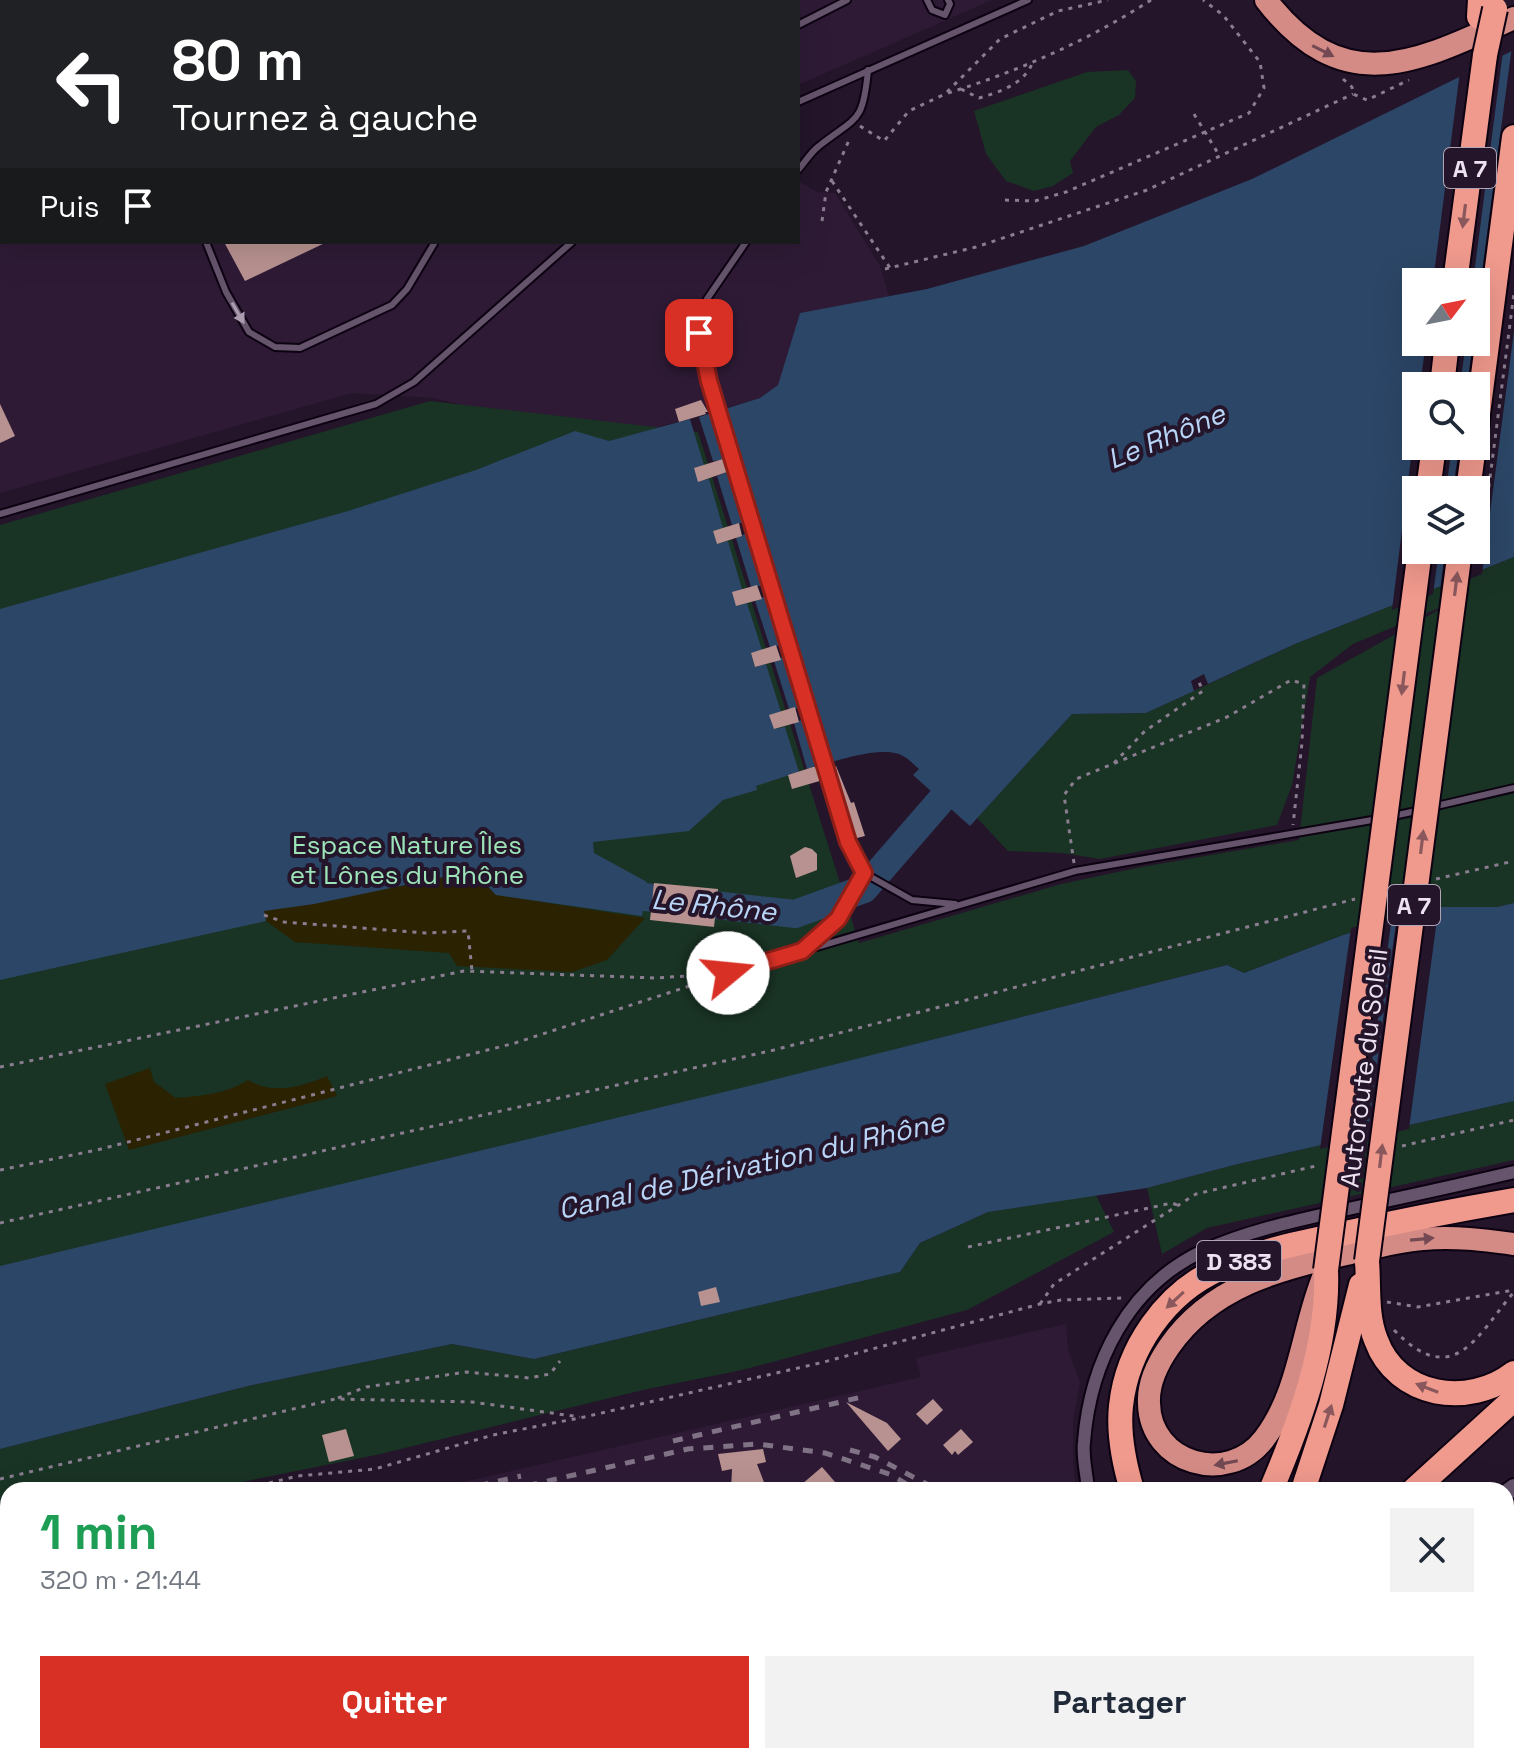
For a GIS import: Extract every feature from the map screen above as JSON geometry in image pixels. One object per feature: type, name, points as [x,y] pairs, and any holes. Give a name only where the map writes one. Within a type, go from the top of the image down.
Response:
[{"type":"highway","points":[[1266,0],[1303,40],[1340,59],[1367,64],[1394,63],[1426,56],[1493,9]]},
{"type":"highway","name":"A 7","points":[[1457,268],[1493,9]]},
{"type":"highway","name":"A 7","points":[[1483,372],[1514,137]]},
{"type":"highway","name":"Autoroute du Soleil","points":[[1274,1482],[1290,1442],[1312,1368],[1327,1304],[1326,1270],[1418,564]]},
{"type":"highway","name":"Autoroute du Soleil","points":[[1306,1482],[1331,1405],[1367,1261],[1458,564]]},
{"type":"highway","name":"D 383","points":[[1131,1482],[1121,1431],[1121,1408],[1127,1378],[1140,1344],[1156,1320],[1189,1288],[1216,1270],[1286,1247],[1419,1216],[1514,1200]]},
{"type":"highway","points":[[1326,1270],[1312,1303],[1288,1393],[1264,1439],[1244,1458],[1224,1465],[1198,1464],[1172,1450],[1159,1435],[1152,1419],[1148,1402],[1152,1381],[1177,1336],[1194,1316],[1216,1298],[1242,1284],[1289,1268],[1398,1242],[1459,1238],[1514,1244]]},
{"type":"highway","points":[[1367,1261],[1375,1338],[1383,1356],[1405,1378],[1427,1390],[1465,1395],[1491,1387],[1514,1373]]},
{"type":"highway","points":[[1423,1482],[1514,1399]]},
{"type":"street","points":[[1087,1482],[1083,1444],[1093,1380],[1105,1350],[1140,1298],[1171,1271],[1200,1252],[1293,1221],[1514,1172]]},
{"type":"lane","points":[[800,24],[847,0]]},
{"type":"lane","points":[[927,0],[932,10],[945,15],[953,32]]},
{"type":"lane","points":[[945,15],[950,4],[948,0]]},
{"type":"lane","points":[[800,101],[1028,0]]},
{"type":"lane","points":[[800,167],[816,147],[854,122],[865,99],[868,70]]},
{"type":"lane","points":[[207,244],[226,292],[249,332],[275,347],[300,348],[392,305],[407,289],[434,244]]},
{"type":"lane","points":[[0,514],[376,404],[414,382],[570,244]]},
{"type":"lane","points":[[745,244],[707,299],[699,333],[709,381],[848,842],[864,873],[912,900],[958,904]]},
{"type":"lane","points":[[728,973],[1075,871],[1363,823],[1514,788]]},
{"type":"lane","points":[[802,951],[838,919],[864,873]]},
{"type":"path","points":[[945,94],[1000,39],[1058,11],[1108,0]]},
{"type":"path","points":[[822,221],[826,192],[848,145],[854,122],[884,141],[909,111],[1107,28],[1151,0]]},
{"type":"path","points":[[1005,200],[1035,201],[1066,192],[1249,113],[1264,88],[1260,62],[1223,15],[1203,0]]},
{"type":"path","points":[[961,89],[979,98],[1006,89],[1030,70],[1033,61]]},
{"type":"path","points":[[831,180],[888,269],[976,247],[1147,190],[1353,94]]},
{"type":"path","points":[[1194,114],[1203,134],[1219,156]]},
{"type":"path","points":[[1111,765],[1145,731],[1203,691],[1197,678]]},
{"type":"path","points":[[1075,871],[1064,795],[1076,779],[1227,717],[1291,680],[1304,684],[1302,743],[1292,833]]},
{"type":"path","points":[[1424,882],[1514,861]]},
{"type":"path","points":[[0,1223],[774,1050],[1364,897]]},
{"type":"path","points":[[264,915],[284,922],[426,933],[468,931],[472,971]]},
{"type":"path","points":[[0,1067],[448,974],[472,971],[656,978],[728,973]]},
{"type":"path","points":[[0,1170],[97,1150],[515,1043],[728,973]]},
{"type":"path","points":[[1393,1148],[1514,1120]]},
{"type":"path","points":[[1040,1304],[1054,1284],[1196,1194],[1332,1162]]},
{"type":"path","points":[[968,1247],[1172,1203],[1177,1205]]},
{"type":"path","points":[[1384,1310],[1383,1302],[1418,1307],[1514,1291]]},
{"type":"path","points":[[1391,1326],[1425,1352],[1438,1356],[1454,1355],[1467,1349],[1480,1337],[1514,1291]]},
{"type":"path","points":[[273,1482],[298,1476],[375,1469],[493,1435],[820,1363],[1040,1304],[1061,1300],[1140,1298]]},
{"type":"path","points":[[0,1479],[335,1399],[366,1387],[466,1372],[529,1378],[550,1374],[560,1361]]},
{"type":"path","points":[[335,1399],[472,1402],[584,1417]]},
{"type":"shaded area","points":[[800,0],[992,0],[800,84]]},
{"type":"shaded area","points":[[800,182],[817,192],[835,193],[880,266],[889,296],[800,313],[778,385],[760,398],[609,441],[434,398],[352,393],[0,493],[0,244],[800,244]]},
{"type":"shaded area","points":[[1066,1324],[1068,1350],[1080,1382],[1073,1420],[1076,1482],[463,1482],[921,1377],[916,1358]]},
{"type":"green space","points":[[1128,70],[1136,81],[1135,98],[1119,115],[1096,127],[1070,161],[1073,173],[1053,186],[1034,191],[1006,181],[986,154],[974,111],[1087,72]]},
{"type":"green space","name":"Espace Nature Îles et Lônes du Rhône","points":[[430,401],[698,432],[859,943],[1061,884],[1299,840],[1317,678],[1451,603],[1353,644],[1310,677],[1292,785],[1277,825],[1100,859],[1062,853],[1008,851],[977,818],[1072,714],[1146,713],[1295,644],[1514,557],[1514,903],[1497,907],[1441,907],[1343,935],[1244,973],[1227,965],[892,1050],[0,1376],[0,525]]},
{"type":"green space","points":[[1514,1101],[1514,1160],[1207,1228],[1162,1254],[1147,1188]]},
{"type":"green space","points":[[1096,1195],[1114,1232],[967,1310],[742,1370],[643,1390],[376,1455],[242,1482],[0,1482],[0,1449],[248,1386],[452,1344],[534,1359],[900,1272],[920,1243],[988,1212]]},
{"type":"sand","points":[[473,871],[496,895],[645,918],[607,960],[572,972],[457,966],[449,953],[295,942],[266,921],[264,911]]},
{"type":"sand","points":[[150,1068],[154,1082],[176,1098],[222,1091],[248,1080],[267,1087],[288,1088],[327,1076],[337,1096],[129,1150],[105,1084]]},
{"type":"water","points":[[1514,50],[1514,557],[1295,644],[1208,684],[1204,674],[1191,681],[1194,691],[1146,713],[1072,714],[970,826],[913,775],[919,769],[899,754],[878,752],[807,769],[794,723],[806,718],[802,708],[789,709],[774,661],[786,655],[783,645],[770,647],[755,601],[768,595],[765,585],[751,587],[736,538],[749,532],[745,522],[732,525],[717,476],[730,471],[727,460],[713,461],[699,417],[760,398],[778,385],[800,313],[927,289],[1084,246],[1252,179]]},
{"type":"water","points":[[690,419],[704,465],[698,481],[709,479],[723,528],[713,531],[717,544],[728,541],[742,589],[736,606],[747,603],[762,650],[751,654],[755,667],[766,664],[781,712],[774,729],[785,727],[799,772],[723,800],[689,831],[593,842],[594,853],[647,882],[642,916],[496,895],[473,871],[314,904],[264,911],[266,921],[0,980],[0,609],[348,511],[476,470],[575,431],[609,441]]},
{"type":"water","name":"Canal de Dérivation du Rhône","points":[[1514,903],[1514,1101],[1147,1188],[988,1212],[920,1243],[900,1272],[534,1359],[452,1344],[248,1386],[0,1449],[0,1266],[749,1086],[1227,965],[1244,973],[1343,935],[1441,907],[1497,907]]},
{"type":"pier","points":[[1514,46],[1514,331],[1490,513],[1490,476],[1455,476],[1457,460],[1490,460],[1490,372],[1469,372],[1471,356],[1490,356],[1490,268],[1483,268]]},
{"type":"pier","points":[[1503,51],[1475,268],[1435,268],[1460,71]]},
{"type":"pier","points":[[1424,356],[1464,356],[1462,372],[1422,372]]},
{"type":"pier","points":[[1411,460],[1450,460],[1448,476],[1409,476]]},
{"type":"pier","points":[[1402,530],[1402,564],[1437,564],[1433,594],[1392,610]]},
{"type":"pier","points":[[1443,564],[1483,564],[1482,574],[1440,591]]},
{"type":"pier","points":[[1439,904],[1409,1129],[1367,1139],[1397,915]]},
{"type":"pier","points":[[1392,917],[1361,1140],[1320,1149],[1351,928]]},
{"type":"building","points":[[225,244],[323,244],[245,281]]},
{"type":"building","points":[[701,400],[708,412],[706,414],[679,422],[675,409]]},
{"type":"building","points":[[0,404],[15,436],[0,443]]},
{"type":"building","points":[[726,458],[730,471],[698,482],[694,468]]},
{"type":"building","points":[[739,523],[742,536],[717,544],[713,531]]},
{"type":"building","points":[[757,585],[762,599],[736,606],[732,592]]},
{"type":"building","points":[[776,645],[781,660],[755,667],[751,653]]},
{"type":"building","points":[[795,707],[799,722],[774,729],[769,715]]},
{"type":"building","points":[[836,766],[851,803],[854,802],[865,836],[853,839],[832,767]]},
{"type":"building","points":[[819,767],[823,780],[792,789],[788,775]]},
{"type":"building","points":[[805,847],[817,854],[817,870],[796,878],[790,856]]},
{"type":"building","points":[[654,883],[718,889],[714,927],[650,920]]},
{"type":"building","points":[[716,1287],[720,1302],[701,1306],[698,1292]]},
{"type":"building","points":[[933,1399],[943,1410],[927,1425],[916,1414]]},
{"type":"building","points":[[846,1402],[887,1423],[901,1439],[888,1451]]},
{"type":"building","points":[[346,1429],[354,1456],[329,1462],[322,1435]]},
{"type":"building","points":[[961,1429],[973,1442],[958,1455],[955,1451],[952,1455],[943,1445]]},
{"type":"building","points":[[763,1449],[766,1462],[757,1464],[764,1482],[731,1482],[732,1469],[722,1471],[718,1454]]},
{"type":"building","points":[[822,1467],[835,1482],[804,1482]]},
{"type":"waterway","name":"Le Rhône","points":[[609,893],[795,914],[864,889],[955,784],[959,769]]},
{"type":"railway","points":[[673,1441],[862,1397]]},
{"type":"railway","points":[[543,1482],[688,1449],[758,1444],[825,1453],[892,1475],[903,1482]]},
{"type":"railway","points":[[850,1450],[875,1457],[923,1482]]},
{"type":"railway","points":[[494,1482],[521,1476]]},
{"type":"route","points":[[699,333],[709,381],[848,842],[864,873],[838,919],[802,951],[728,973]]}]
